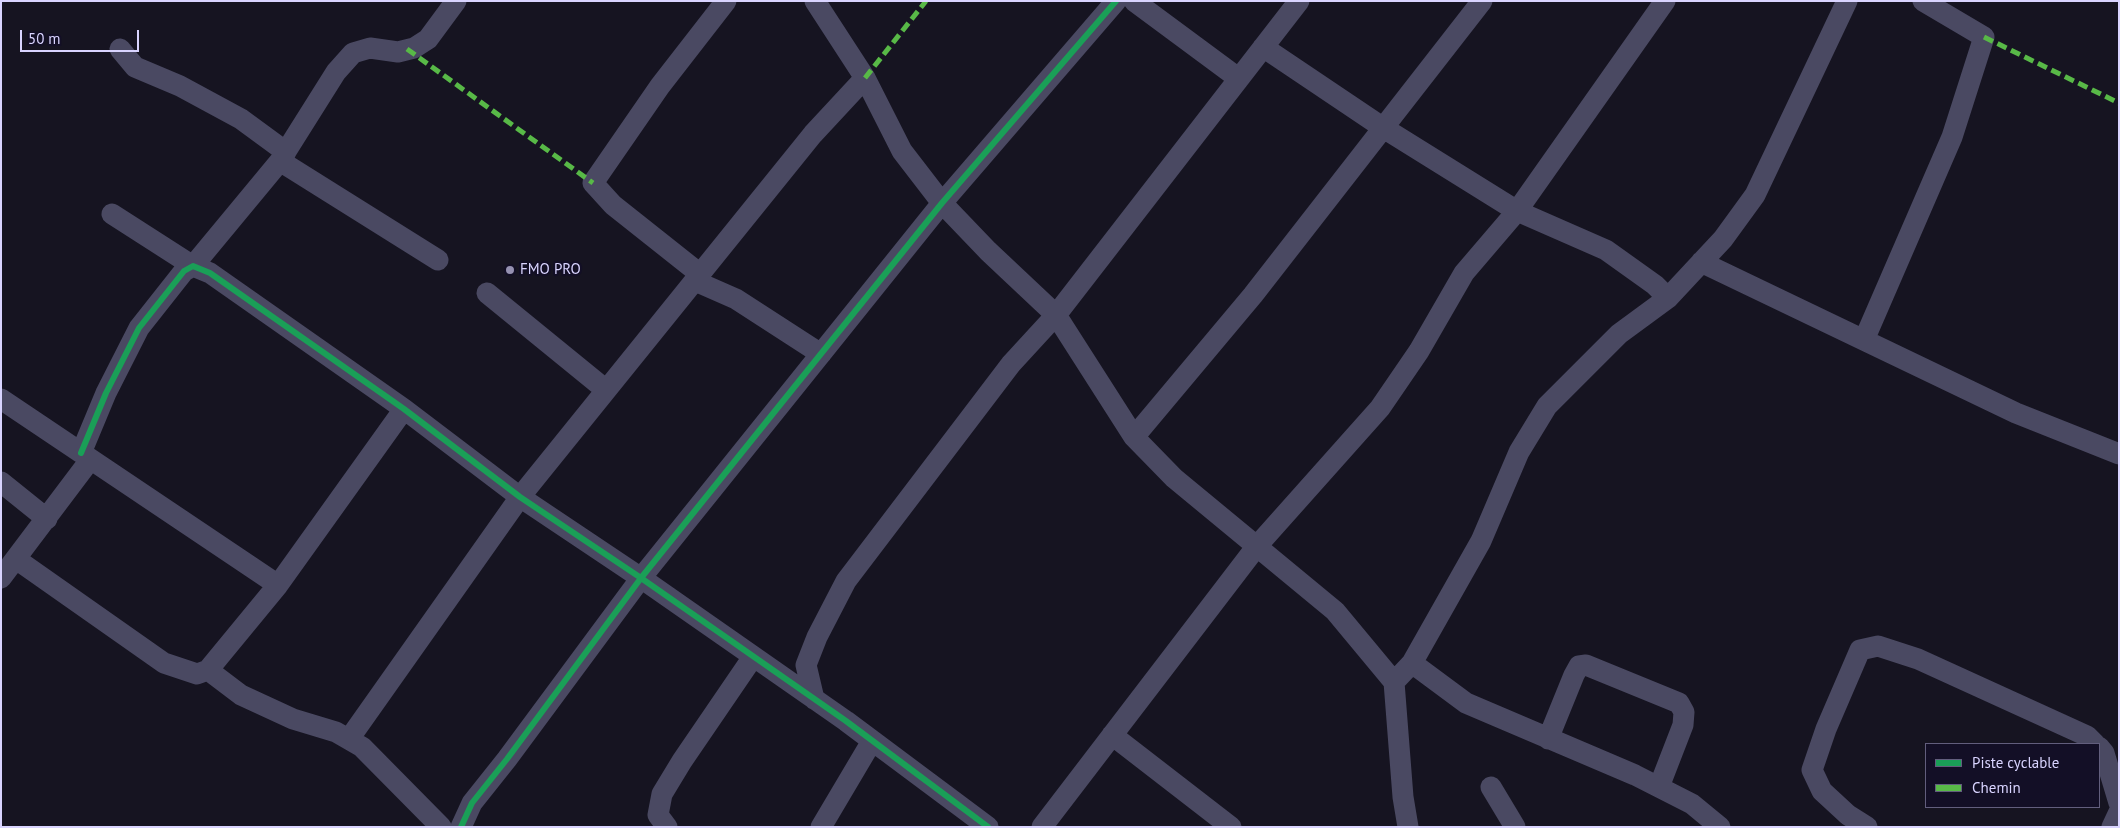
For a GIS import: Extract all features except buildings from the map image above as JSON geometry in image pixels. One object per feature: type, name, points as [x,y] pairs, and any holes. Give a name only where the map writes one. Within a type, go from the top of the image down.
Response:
[{"type":"street","points":[[1,578],[47,518],[85,457],[106,393],[139,328],[184,271],[193,266],[283,156],[336,72],[353,53],[370,48],[398,52],[414,48],[428,39],[456,1]]},
{"type":"street","points":[[726,1],[660,86],[593,183],[613,205],[697,278],[736,299],[821,354]]},
{"type":"street","points":[[815,1],[865,78],[902,151],[942,203],[988,251],[1056,315],[1134,436],[1174,478],[1335,611],[1394,682],[1403,797],[1408,827]]},
{"type":"street","points":[[461,827],[472,803],[642,578],[942,203],[1116,1]]},
{"type":"street","points":[[1134,1],[1238,78]]},
{"type":"street","points":[[814,699],[806,665],[817,638],[846,581],[1011,364],[1056,315],[1299,1]]},
{"type":"street","points":[[1134,436],[1253,295],[1482,1]]},
{"type":"street","points":[[1042,827],[1257,546],[1380,408],[1419,352],[1464,273],[1516,211],[1665,1]]},
{"type":"street","points":[[1394,682],[1412,663],[1481,541],[1519,452],[1547,406],[1619,334],[1668,298],[1723,239],[1755,195],[1846,1]]},
{"type":"street","points":[[1864,340],[1952,137],[1984,37],[1924,1]]},
{"type":"street","points":[[1263,47],[1382,127],[1516,211],[1606,250],[1655,285],[1668,298]]},
{"type":"street","points":[[120,49],[135,67],[180,86],[241,119],[283,156],[438,260]]},
{"type":"street","points":[[349,739],[520,497],[814,134],[865,78]]},
{"type":"street","points":[[112,214],[193,266],[210,273],[404,409],[520,497],[642,578],[872,740],[988,827]]},
{"type":"street","points":[[1701,262],[2016,412],[2119,454]]},
{"type":"street","points":[[487,294],[606,390]]},
{"type":"street","points":[[1,399],[278,585]]},
{"type":"street","points":[[16,560],[164,663],[198,674],[208,670],[278,585],[404,409]]},
{"type":"street","points":[[1,482],[47,518]]},
{"type":"street","points":[[1867,827],[1848,815],[1822,791],[1812,770],[1826,729],[1860,650],[1878,646],[1918,659],[2087,736],[2095,743]]},
{"type":"street","points":[[667,827],[658,814],[662,794],[753,656]]},
{"type":"street","points":[[1412,663],[1466,703],[1635,775],[1692,804],[1720,827]]},
{"type":"street","points":[[1548,739],[1579,666],[1586,664],[1679,703],[1684,712],[1683,725],[1659,787]]},
{"type":"street","points":[[208,670],[241,695],[293,719],[336,732],[349,739],[362,748],[442,827]]},
{"type":"street","points":[[1112,735],[1231,827]]},
{"type":"street","points":[[821,827],[872,740]]},
{"type":"street","points":[[2100,748],[2104,753],[2119,803]]},
{"type":"street","points":[[1491,787],[1515,827]]},
{"type":"street","points":[[2112,827],[2119,812]]},
{"type":"marked path","points":[[865,78],[926,1]]},
{"type":"marked path","points":[[1984,37],[2119,103]]},
{"type":"marked path","points":[[407,49],[593,183]]},
{"type":"cycle path","points":[[461,827],[472,803],[507,759],[641,578],[942,203],[1116,1]]},
{"type":"cycle path","points":[[81,453],[106,393],[139,328],[184,271],[193,266],[210,273],[404,409],[520,497],[641,578],[846,721],[988,827]]},
{"type":"place","name":"FMO PRO","points":[[510,270]]}]
